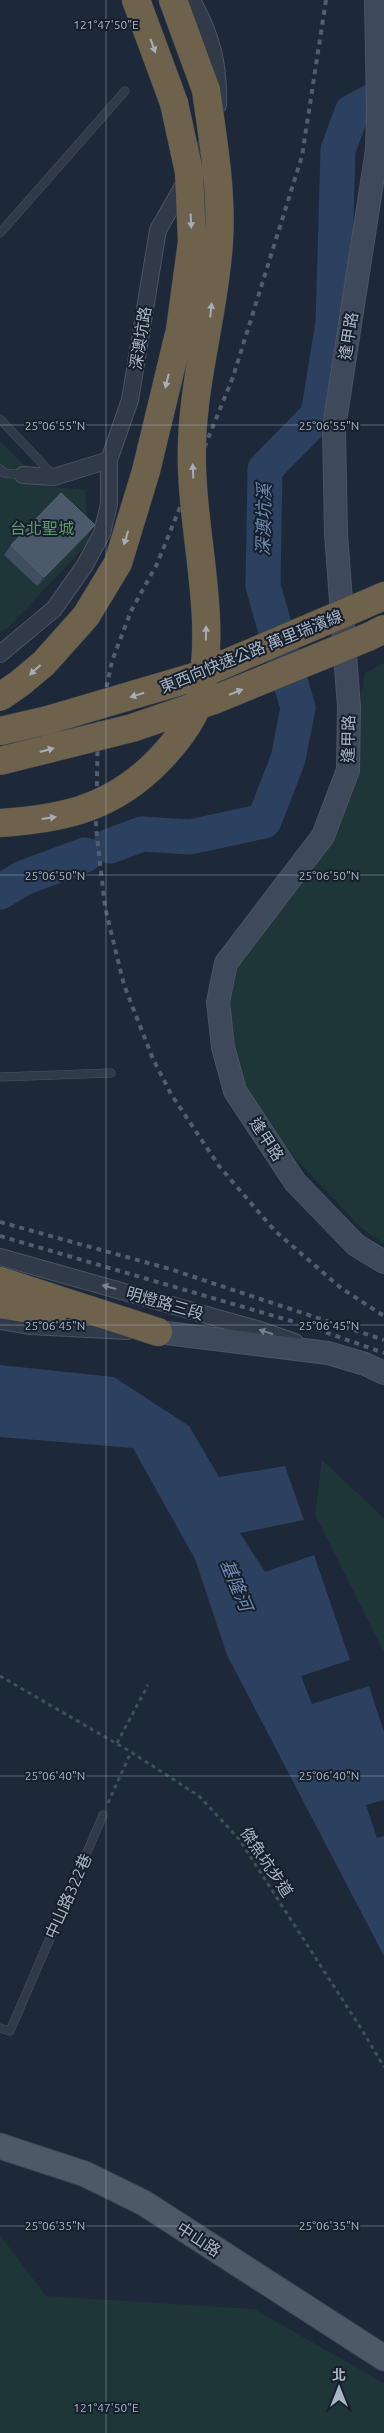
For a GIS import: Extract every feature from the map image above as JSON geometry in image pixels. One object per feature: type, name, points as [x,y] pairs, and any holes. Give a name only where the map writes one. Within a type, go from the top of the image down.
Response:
[{"type":"highway","points":[[0,697],[44,663],[86,616],[118,563],[146,471],[180,330],[192,242],[189,172],[174,104],[136,0]]},
{"type":"highway","points":[[0,822],[60,816],[93,807],[120,792],[141,777],[169,751],[199,699],[205,660],[206,626],[196,521],[192,443],[195,403],[210,320],[219,242],[220,204],[206,90],[173,0]]},
{"type":"highway","name":"東西向快速公路 萬里瑞濱線","points":[[0,731],[66,715],[194,677],[372,601]]},
{"type":"highway","name":"東西向快速公路 萬里瑞濱線","points":[[0,761],[132,728],[214,700],[376,633]]},
{"type":"highway","points":[[0,1281],[158,1332]]},
{"type":"highway","points":[[0,1304],[158,1332]]},
{"type":"main road","name":"逢甲路","points":[[376,0],[380,117],[377,150],[334,428],[336,534],[349,706],[348,770],[323,836],[226,963],[218,1002],[223,1047],[235,1092],[295,1182],[356,1245],[384,1262]]},
{"type":"main road","name":"明燈路三段","points":[[158,1332],[328,1353],[365,1364],[384,1373]]},
{"type":"main road","name":"中山路","points":[[0,2146],[86,2174],[144,2203],[384,2358]]},
{"type":"street","name":"深澳坑路","points":[[0,654],[54,609],[84,565],[102,534],[109,504],[109,460],[130,400],[158,230],[218,126],[219,74],[206,25],[192,0]]},
{"type":"street","points":[[23,475],[54,477],[109,460]]},
{"type":"street","name":"明燈路三段","points":[[0,1257],[260,1330],[328,1353]]},
{"type":"street","name":"明燈路三段","points":[[0,1321],[32,1326],[158,1332]]},
{"type":"lane","points":[[0,233],[125,91]]},
{"type":"lane","points":[[0,419],[54,477]]},
{"type":"lane","points":[[0,469],[4,473],[23,475]]},
{"type":"lane","points":[[0,1077],[110,1073]]},
{"type":"lane","name":"中山路322巷","points":[[0,2028],[10,2031],[102,1815]]},
{"type":"path","name":"傑魚坑步道","points":[[0,1676],[117,1743],[199,1796],[239,1839],[384,2067]]},
{"type":"path","points":[[117,1743],[148,1686]]},
{"type":"path","points":[[102,1815],[131,1752]]},
{"type":"green space","name":"台北聖城","points":[[0,441],[46,486],[85,490],[89,542],[7,629],[0,632]]},
{"type":"green space","points":[[384,663],[384,1244],[360,1227],[240,1099],[214,998],[344,796],[365,673]]},
{"type":"green space","points":[[322,1460],[384,1518],[384,1652],[315,1514]]},
{"type":"green space","points":[[0,2235],[46,2296],[254,2309],[384,2383],[384,2433],[0,2433]]},
{"type":"water","name":"基隆河","points":[[0,1365],[114,1377],[189,1426],[219,1477],[285,1466],[304,1520],[240,1533],[265,1572],[314,1555],[350,1660],[301,1676],[312,1704],[369,1686],[384,1732],[384,1800],[366,1805],[377,1838],[384,1836],[384,1956],[227,1655],[195,1559],[133,1448],[0,1437]]},
{"type":"building","points":[[61,493],[95,525],[44,577],[11,545]]},
{"type":"waterway","name":"深澳坑溪","points":[[110,846],[142,834],[190,837],[264,821],[288,759],[298,708],[263,586],[265,469],[318,415],[333,323],[338,150],[352,112],[384,95]]},
{"type":"waterway","name":"深澳坑溪","points":[[0,892],[23,878],[85,855]]},
{"type":"railway","points":[[326,0],[302,156],[233,377],[157,564],[131,611],[112,661],[98,728],[96,828],[105,907],[124,985],[153,1059],[171,1094],[219,1166],[275,1231],[341,1288],[384,1316]]},
{"type":"railway","points":[[0,1222],[170,1269],[384,1340]]},
{"type":"railway","points":[[0,1236],[305,1325],[384,1353]]}]
